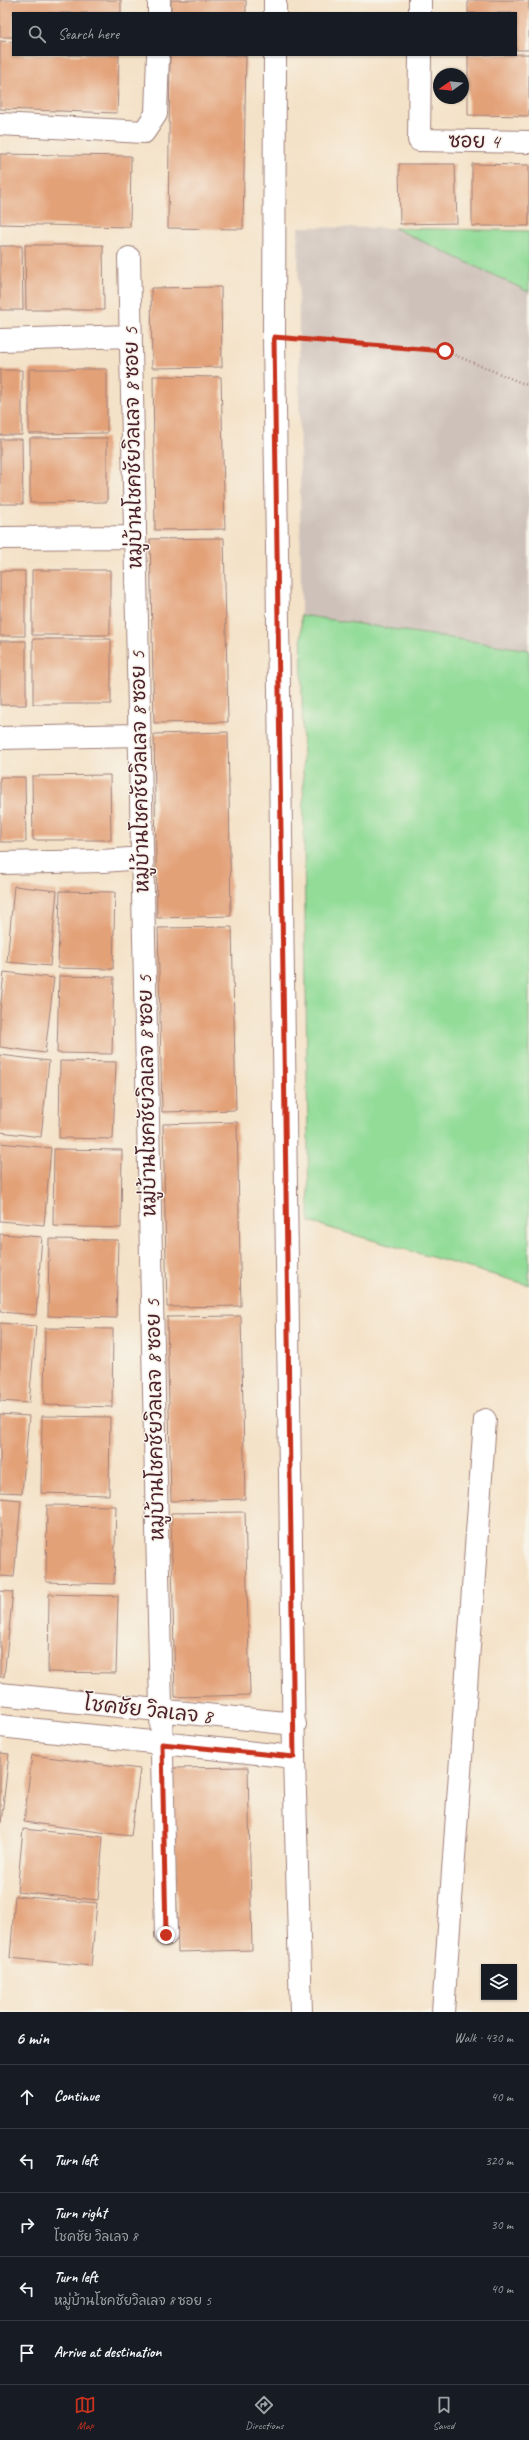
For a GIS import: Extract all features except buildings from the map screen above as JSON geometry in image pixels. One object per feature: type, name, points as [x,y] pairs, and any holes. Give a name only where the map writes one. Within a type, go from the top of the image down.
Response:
[{"type":"street","points":[[159,0],[159,12]]},
{"type":"street","points":[[275,0],[275,12]]},
{"type":"street","points":[[420,0],[420,12]]},
{"type":"street","points":[[0,124],[144,132],[156,114],[158,56]]},
{"type":"street","points":[[275,56],[274,337],[295,1724],[294,1757],[301,2012]]},
{"type":"street","name":"ซอย 4","points":[[420,56],[419,140],[529,142]]},
{"type":"street","name":"หมู่บ้านโชคชัยวิลเลจ 8 ซอย 5","points":[[129,258],[166,1935]]},
{"type":"street","points":[[0,340],[131,336]]},
{"type":"street","points":[[0,538],[135,537]]},
{"type":"street","points":[[0,738],[139,736]]},
{"type":"street","points":[[0,863],[104,862],[142,858]]},
{"type":"street","points":[[443,2012],[485,1420]]},
{"type":"street","name":"โชคชัย วิลเลจ 8","points":[[0,1694],[295,1724]]},
{"type":"street","name":"โชคชัย วิลเลจ 8","points":[[0,1726],[294,1757]]},
{"type":"path","points":[[274,337],[445,351],[529,386]]},
{"type":"shaded area","points":[[298,227],[394,228],[529,292],[529,650],[301,615]]},
{"type":"green space","points":[[394,228],[529,231],[529,292]]},
{"type":"green space","points":[[301,615],[529,650],[529,1285],[309,1222]]},
{"type":"route","points":[[166,1935],[162,1744],[294,1757],[295,1724],[289,1428],[274,337],[445,351]]}]
